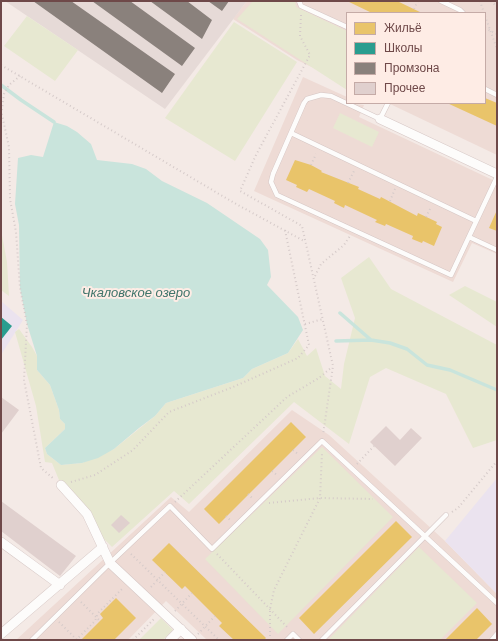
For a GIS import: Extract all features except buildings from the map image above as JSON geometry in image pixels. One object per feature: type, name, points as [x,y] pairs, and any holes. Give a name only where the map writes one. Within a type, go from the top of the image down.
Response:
[{"type":"street","points":[[380,119],[497,174]]},
{"type":"street","points":[[61,485],[87,514],[110,563],[181,629],[194,638]]},
{"type":"street","points":[[1,542],[60,585]]},
{"type":"street","points":[[1,634],[60,585],[102,547]]},
{"type":"street","points":[[170,640],[181,629]]},
{"type":"lane","points":[[299,1],[302,6],[346,27]]},
{"type":"lane","points":[[441,1],[462,12]]},
{"type":"lane","points":[[486,90],[497,95]]},
{"type":"lane","points":[[346,103],[331,96],[313,96],[304,103],[273,174],[271,182],[272,188],[277,196],[451,275],[497,177]]},
{"type":"lane","points":[[348,104],[380,119],[388,104]]},
{"type":"lane","points":[[291,133],[476,222]]},
{"type":"lane","points":[[469,237],[497,250]]},
{"type":"lane","points":[[32,640],[125,548],[170,506],[212,549],[322,441],[497,603]]},
{"type":"lane","points":[[322,640],[446,515]]},
{"type":"lane","points":[[287,640],[293,634],[299,640]]},
{"type":"lane","points":[[492,640],[497,634]]},
{"type":"path","points":[[414,9],[418,1]]},
{"type":"path","points":[[480,1],[484,12]]},
{"type":"path","points":[[491,1],[497,7]]},
{"type":"path","points":[[298,75],[310,55],[300,36],[302,6]]},
{"type":"path","points":[[486,19],[497,49]]},
{"type":"path","points":[[486,29],[497,34]]},
{"type":"path","points":[[1,65],[236,204],[304,241],[315,277],[333,366],[322,441],[320,498],[274,590],[270,610],[270,640]]},
{"type":"path","points":[[20,76],[9,85],[4,94],[1,110],[9,147],[10,199],[16,232],[20,288],[27,324],[24,380],[41,468],[61,485],[95,475],[133,450],[169,412],[233,387],[298,358],[309,345],[285,230]]},
{"type":"path","points":[[311,166],[319,147]]},
{"type":"path","points":[[348,183],[357,165]]},
{"type":"path","points":[[390,201],[397,184]]},
{"type":"path","points":[[426,217],[433,201]]},
{"type":"path","points":[[315,277],[321,264],[344,245],[353,230]]},
{"type":"path","points":[[305,324],[323,319]]},
{"type":"path","points":[[170,506],[287,396],[319,378],[333,366]]},
{"type":"path","points":[[353,470],[374,446]]},
{"type":"path","points":[[446,515],[458,508],[497,461]]},
{"type":"path","points":[[258,504],[320,498],[385,499]]},
{"type":"path","points":[[125,548],[219,640]]},
{"type":"path","points":[[212,549],[293,634]]},
{"type":"path","points":[[148,590],[165,572]]},
{"type":"path","points":[[55,618],[76,640],[95,621],[98,613],[130,582]]},
{"type":"path","points":[[173,613],[192,593]]},
{"type":"path","points":[[76,596],[100,621]]},
{"type":"path","points":[[133,640],[161,611]]},
{"type":"path","points":[[194,638],[215,616]]},
{"type":"shaded area","points":[[5,1],[247,1],[165,109]]},
{"type":"shaded area","points":[[247,1],[497,1],[497,155],[390,104],[486,104],[486,12],[346,12],[346,84],[297,60],[233,19]]},
{"type":"shaded area","points":[[303,77],[346,97],[346,104],[364,105],[359,117],[497,182],[497,254],[472,243],[453,282],[254,191]]},
{"type":"shaded area","points":[[1,301],[23,320],[1,355]]},
{"type":"shaded area","points":[[292,410],[329,435],[445,541],[497,594],[497,640],[207,640],[166,601],[128,640],[16,640],[171,497],[189,512]]},
{"type":"shaded area","points":[[497,478],[497,594],[445,541]]},
{"type":"green space","points":[[253,1],[295,1],[296,7],[346,31],[346,89],[237,19]]},
{"type":"green space","points":[[27,16],[78,50],[55,81],[4,46]]},
{"type":"green space","points":[[234,22],[297,62],[235,161],[165,118]]},
{"type":"green space","points":[[340,113],[379,132],[372,147],[333,128]]},
{"type":"green space","points":[[1,230],[7,262],[9,296],[1,290]]},
{"type":"green space","points":[[369,257],[391,289],[497,345],[497,440],[473,448],[446,394],[386,368],[370,377],[349,444],[294,402],[189,504],[174,491],[112,547],[93,528],[61,485],[52,463],[45,462],[36,406],[15,332],[19,329],[37,356],[37,370],[50,385],[59,410],[60,419],[65,424],[65,429],[45,448],[47,454],[61,465],[82,463],[114,449],[155,416],[166,403],[243,378],[252,369],[288,353],[298,339],[307,356],[316,348],[325,376],[341,389],[344,364],[355,318],[341,278]]},
{"type":"green space","points":[[465,286],[497,302],[497,327],[449,295]]},
{"type":"green space","points":[[322,447],[393,517],[278,634],[205,559]]},
{"type":"green space","points":[[419,547],[477,603],[440,640],[328,640]]},
{"type":"green space","points":[[161,618],[173,630],[163,640],[139,640]]},
{"type":"water","name":"Чкаловское озеро","points":[[54,122],[67,126],[91,144],[97,160],[132,164],[146,169],[162,181],[207,203],[260,239],[268,250],[271,277],[267,285],[298,317],[303,330],[288,353],[252,369],[243,378],[166,403],[155,416],[114,449],[98,458],[82,463],[61,465],[47,454],[45,448],[65,429],[65,424],[60,419],[59,410],[50,385],[37,370],[37,356],[27,324],[20,288],[19,225],[15,204],[18,158],[31,155],[43,157]]},
{"type":"waterway","points":[[1,85],[54,122]]},
{"type":"waterway","points":[[340,313],[371,340]]},
{"type":"waterway","points":[[336,341],[371,340],[390,343],[407,349],[427,365],[450,370],[497,390]]}]
